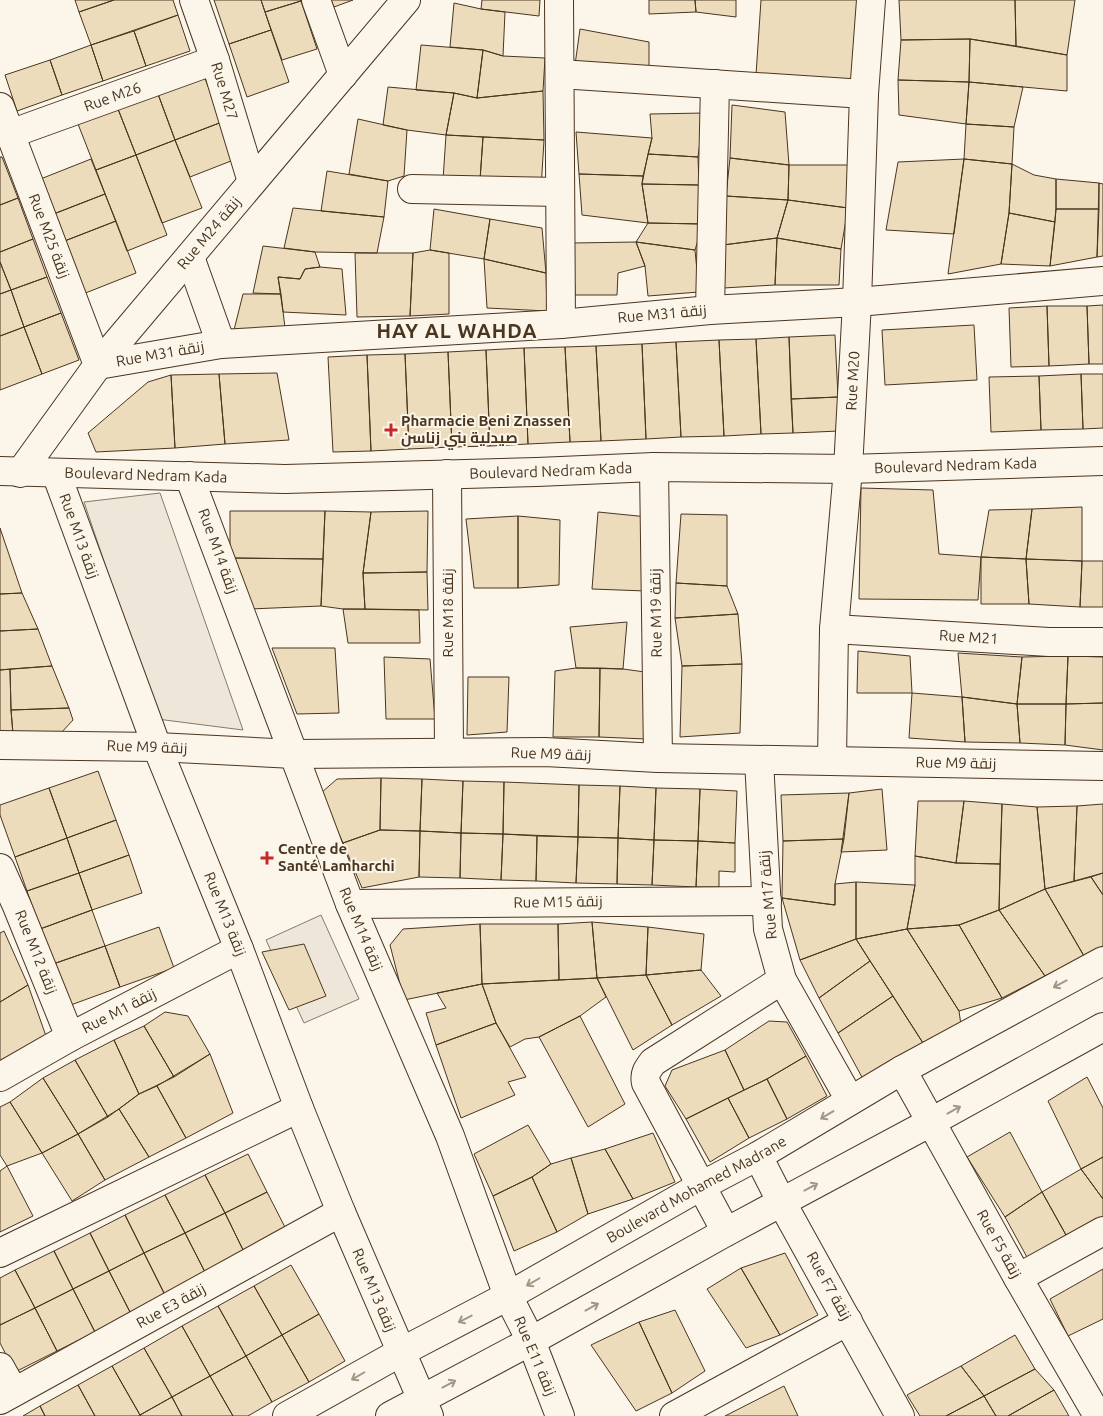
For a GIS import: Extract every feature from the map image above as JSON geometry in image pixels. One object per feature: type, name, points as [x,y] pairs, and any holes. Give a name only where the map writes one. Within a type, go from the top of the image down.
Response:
[{"type":"street","name":"Rue M27","points":[[194,0],[215,60],[252,182]]},
{"type":"street","points":[[316,0],[343,75]]},
{"type":"street","name":"Rue M24 زنقة","points":[[10,472],[406,0]]},
{"type":"street","points":[[559,0],[562,324]]},
{"type":"street","name":"Rue M20","points":[[832,760],[834,630],[848,469],[857,302],[864,94],[871,0]]},
{"type":"street","name":"Rue M26","points":[[10,134],[215,60]]},
{"type":"street","points":[[560,74],[864,94]]},
{"type":"street","points":[[710,310],[715,84]]},
{"type":"street","name":"Rue M25 زنقة","points":[[0,107],[98,365]]},
{"type":"street","points":[[412,189],[560,192]]},
{"type":"street","name":"Rue M31 زنقة","points":[[190,257],[221,344]]},
{"type":"street","name":"Rue M31 زنقة","points":[[98,365],[221,344],[562,324],[710,310],[857,302],[1103,281]]},
{"type":"street","name":"Boulevard Nedram Kada","points":[[10,472],[285,479],[654,467],[848,469],[1103,461]]},
{"type":"street","name":"Rue M19 زنقة","points":[[654,467],[658,758]]},
{"type":"street","name":"Rue M13 زنقة","points":[[56,473],[157,747],[239,949],[299,1108],[400,1352],[426,1407]]},
{"type":"street","name":"Rue M18 زنقة","points":[[447,474],[449,752]]},
{"type":"street","name":"Rue M14 زنقة","points":[[190,476],[350,904],[450,1136],[508,1296]]},
{"type":"street","name":"Rue M21","points":[[834,630],[1049,642],[1103,642]]},
{"type":"street","name":"Rue M9 زنقة","points":[[0,745],[157,747],[294,754],[545,752],[658,758],[1103,766]]},
{"type":"street","name":"Rue M17 زنقة","points":[[759,760],[768,929],[782,980],[850,1100]]},
{"type":"street","name":"Rue M12 زنقة","points":[[0,868],[9,910],[70,1036]]},
{"type":"street","name":"Rue M15 زنقة","points":[[350,904],[766,900]]},
{"type":"street","name":"Rue M1 زنقة","points":[[0,1077],[70,1036],[239,949]]},
{"type":"street","name":"Boulevard Mohamed Madrane","points":[[287,1416],[400,1352],[508,1296],[701,1186],[758,1156],[902,1070],[1103,961]]},
{"type":"street","points":[[726,1232],[646,1083],[645,1076],[647,1069],[653,1062],[782,980]]},
{"type":"street","points":[[390,1416],[426,1407],[530,1341],[1103,1027]]},
{"type":"street","name":"Rue F5 زنقة","points":[[902,1070],[1018,1278],[1098,1416]]},
{"type":"street","points":[[0,1252],[299,1108]]},
{"type":"street","name":"Rue F7 زنقة","points":[[758,1156],[900,1416]]},
{"type":"street","name":"Rue E3 زنقة","points":[[7,1396],[341,1212]]},
{"type":"street","points":[[1018,1278],[1103,1231]]},
{"type":"street","name":"Rue E11 زنقة","points":[[508,1296],[530,1341],[560,1416]]},
{"type":"street","points":[[674,1416],[848,1320]]},
{"type":"street","points":[[0,1367],[7,1396]]},
{"type":"shaded area","points":[[160,493],[243,730],[157,719],[84,502]]},
{"type":"shaded area","points":[[321,915],[359,999],[304,1023],[266,940]]},
{"type":"building","points":[[75,0],[114,0],[79,12]]},
{"type":"building","points":[[114,0],[173,0],[178,15],[91,45],[79,12]]},
{"type":"building","points":[[214,0],[261,0],[271,30],[229,44]]},
{"type":"building","points":[[261,0],[300,0],[301,1],[265,12]]},
{"type":"building","points":[[331,0],[353,0],[334,7]]},
{"type":"building","points":[[482,0],[540,0],[539,16],[481,9]]},
{"type":"building","points":[[649,0],[695,0],[696,12],[649,14]]},
{"type":"building","points":[[695,0],[736,0],[736,17],[696,12]]},
{"type":"building","points":[[761,0],[857,0],[853,86],[756,75]]},
{"type":"building","points":[[899,0],[1015,0],[1016,46],[970,39],[901,40]]},
{"type":"building","points":[[1015,0],[1075,0],[1067,55],[1016,46]]},
{"type":"building","points":[[301,1],[317,49],[282,60],[265,12]]},
{"type":"building","points":[[454,3],[505,12],[503,56],[483,50],[450,47]]},
{"type":"building","points":[[178,15],[190,51],[146,66],[134,31]]},
{"type":"building","points":[[580,29],[649,42],[649,77],[574,72]]},
{"type":"building","points":[[271,30],[289,82],[247,97],[229,44]]},
{"type":"building","points":[[134,31],[146,66],[103,81],[91,45]]},
{"type":"building","points":[[970,39],[1067,55],[1067,91],[969,82]]},
{"type":"building","points":[[970,39],[969,82],[898,80],[901,40]]},
{"type":"building","points":[[91,45],[103,81],[62,95],[50,60]]},
{"type":"building","points":[[421,45],[483,50],[477,98],[454,93],[416,90]]},
{"type":"building","points":[[483,50],[503,56],[545,58],[543,91],[477,98]]},
{"type":"building","points":[[50,60],[62,95],[17,111],[5,75]]},
{"type":"building","points":[[204,76],[222,122],[175,140],[158,94]]},
{"type":"building","points":[[898,80],[969,82],[966,124],[899,115]]},
{"type":"building","points":[[969,82],[1023,87],[1014,127],[966,124]]},
{"type":"building","points":[[388,87],[454,93],[446,135],[383,125]]},
{"type":"building","points":[[543,91],[544,140],[446,135],[454,93],[477,98]]},
{"type":"building","points":[[158,94],[175,140],[136,155],[118,109]]},
{"type":"building","points":[[732,105],[785,112],[789,165],[730,158]]},
{"type":"building","points":[[118,109],[136,155],[96,170],[78,124]]},
{"type":"building","points":[[704,113],[698,157],[648,154],[652,138],[650,114]]},
{"type":"building","points":[[358,119],[407,130],[404,176],[388,181],[349,174]]},
{"type":"building","points":[[222,122],[236,159],[190,177],[175,140]]},
{"type":"building","points":[[966,124],[1014,127],[1012,164],[964,159]]},
{"type":"building","points":[[576,132],[652,138],[643,176],[579,174]]},
{"type":"building","points":[[446,135],[483,137],[480,180],[443,180]]},
{"type":"building","points":[[483,137],[544,140],[541,189],[480,180]]},
{"type":"building","points":[[175,140],[202,208],[162,223],[136,155]]},
{"type":"building","points":[[648,154],[698,157],[699,185],[642,184]]},
{"type":"building","points":[[136,155],[167,235],[127,251],[96,170]]},
{"type":"building","points":[[0,157],[2,157],[18,198],[0,205]]},
{"type":"building","points":[[730,158],[789,165],[788,200],[726,196]]},
{"type":"building","points":[[91,159],[105,194],[51,215],[38,180]]},
{"type":"building","points":[[964,159],[1012,164],[1009,213],[1001,264],[948,274]]},
{"type":"building","points":[[964,159],[954,234],[886,230],[898,162]]},
{"type":"building","points":[[1012,164],[1034,175],[1056,179],[1055,222],[1009,213]]},
{"type":"building","points":[[789,165],[852,165],[848,208],[788,200]]},
{"type":"building","points":[[327,171],[388,181],[384,217],[321,211]]},
{"type":"building","points":[[579,174],[643,176],[642,184],[648,223],[582,215]]},
{"type":"building","points":[[1056,179],[1099,183],[1099,209],[1056,209]]},
{"type":"building","points":[[1099,183],[1103,184],[1103,256],[1097,257]]},
{"type":"building","points":[[642,184],[699,185],[703,224],[648,223]]},
{"type":"building","points":[[105,194],[116,221],[62,242],[51,215]]},
{"type":"building","points":[[726,196],[788,200],[777,238],[723,245]]},
{"type":"building","points":[[18,198],[33,239],[0,252],[0,205]]},
{"type":"building","points":[[788,200],[848,208],[841,249],[777,238]]},
{"type":"building","points":[[293,208],[384,217],[377,253],[315,252],[284,248]]},
{"type":"building","points":[[434,209],[490,219],[484,259],[430,250]]},
{"type":"building","points":[[1056,209],[1099,209],[1097,257],[1050,266]]},
{"type":"building","points":[[1009,213],[1055,222],[1050,266],[1001,264]]},
{"type":"building","points":[[490,219],[542,228],[546,273],[484,259]]},
{"type":"building","points":[[116,221],[136,273],[83,294],[62,242]]},
{"type":"building","points":[[648,223],[703,224],[695,250],[636,242]]},
{"type":"building","points":[[777,238],[841,249],[839,285],[775,285]]},
{"type":"building","points":[[777,238],[775,285],[723,288],[723,245]]},
{"type":"building","points":[[33,239],[47,277],[11,290],[0,262],[0,252]]},
{"type":"building","points":[[636,242],[695,250],[699,292],[648,296],[645,266]]},
{"type":"building","points":[[636,242],[645,266],[618,273],[617,295],[575,295],[573,243]]},
{"type":"building","points":[[263,246],[315,252],[320,267],[305,269],[300,279],[278,277],[281,294],[253,293]]},
{"type":"building","points":[[430,250],[449,253],[449,314],[410,316],[413,253]]},
{"type":"building","points":[[355,253],[413,253],[410,316],[357,317]]},
{"type":"building","points":[[484,259],[546,273],[547,311],[487,308]]},
{"type":"building","points":[[0,262],[11,290],[0,294]]},
{"type":"building","points":[[320,267],[342,269],[346,315],[283,312],[278,277],[300,279],[305,269]]},
{"type":"building","points":[[47,277],[61,313],[24,327],[11,290]]},
{"type":"building","points":[[11,290],[24,327],[0,336],[0,294]]},
{"type":"building","points":[[243,294],[281,294],[285,328],[234,330]]},
{"type":"building","points":[[1103,305],[1103,364],[1089,364],[1087,306]]},
{"type":"building","points":[[1047,306],[1087,306],[1089,364],[1049,366]]},
{"type":"building","points":[[1047,306],[1049,366],[1011,367],[1009,308]]},
{"type":"building","points":[[61,313],[79,360],[42,374],[24,327]]},
{"type":"building","points":[[974,325],[977,380],[885,385],[882,330]]},
{"type":"building","points":[[24,327],[42,374],[0,390],[0,336]]},
{"type":"building","points":[[835,335],[838,397],[791,399],[789,337]]},
{"type":"building","points":[[789,337],[793,433],[761,434],[756,339]]},
{"type":"building","points":[[756,339],[761,434],[724,436],[719,340]]},
{"type":"building","points":[[719,340],[724,436],[681,437],[676,342]]},
{"type":"building","points":[[676,342],[681,437],[646,439],[642,344]]},
{"type":"building","points":[[642,344],[646,439],[601,441],[596,346]]},
{"type":"building","points":[[596,346],[601,441],[570,442],[565,347]]},
{"type":"building","points":[[565,347],[570,442],[528,444],[524,348]]},
{"type":"building","points":[[524,348],[528,444],[490,446],[486,350]]},
{"type":"building","points":[[486,350],[490,446],[452,447],[448,352]]},
{"type":"building","points":[[448,352],[452,447],[409,449],[405,354]]},
{"type":"building","points":[[405,354],[409,449],[371,451],[367,355]]},
{"type":"building","points":[[367,355],[371,451],[333,452],[328,357]]},
{"type":"building","points":[[277,373],[289,440],[225,444],[219,374]]},
{"type":"building","points":[[219,374],[225,444],[175,448],[171,375]]},
{"type":"building","points":[[1081,374],[1083,429],[1041,430],[1039,376]]},
{"type":"building","points":[[1081,374],[1103,374],[1103,428],[1083,429]]},
{"type":"building","points":[[171,375],[175,448],[96,452],[88,433],[148,382]]},
{"type":"building","points":[[1039,376],[1041,430],[991,432],[989,377]]},
{"type":"building","points":[[838,397],[839,431],[793,433],[791,399]]},
{"type":"building","points":[[861,488],[933,490],[939,554],[981,557],[978,600],[859,599]]},
{"type":"building","points":[[1082,507],[1082,561],[1026,559],[1032,509]]},
{"type":"building","points":[[1032,509],[1026,559],[981,557],[989,510]]},
{"type":"building","points":[[230,511],[325,511],[323,559],[230,558]]},
{"type":"building","points":[[325,511],[371,512],[363,573],[365,609],[321,606]]},
{"type":"building","points":[[428,511],[427,572],[363,573],[371,512]]},
{"type":"building","points":[[598,512],[648,517],[646,591],[592,589]]},
{"type":"building","points":[[681,514],[727,515],[727,586],[676,583]]},
{"type":"building","points":[[518,516],[518,588],[474,588],[466,519]]},
{"type":"building","points":[[518,516],[560,520],[559,585],[518,588]]},
{"type":"building","points":[[0,528],[22,593],[0,594]]},
{"type":"building","points":[[981,557],[1026,559],[1029,604],[981,604]]},
{"type":"building","points":[[230,558],[323,559],[321,606],[250,609]]},
{"type":"building","points":[[1026,559],[1082,561],[1080,607],[1029,604]]},
{"type":"building","points":[[1082,561],[1103,561],[1103,607],[1080,607]]},
{"type":"building","points":[[427,572],[428,610],[365,609],[363,573]]},
{"type":"building","points":[[676,583],[727,586],[738,614],[675,618]]},
{"type":"building","points":[[22,593],[38,629],[0,631],[0,594]]},
{"type":"building","points":[[343,609],[419,610],[420,643],[348,643]]},
{"type":"building","points":[[738,614],[742,664],[682,666],[675,618]]},
{"type":"building","points":[[627,622],[623,669],[576,668],[570,627]]},
{"type":"building","points":[[38,629],[52,666],[0,670],[0,631]]},
{"type":"building","points":[[272,648],[335,648],[339,713],[297,714]]},
{"type":"building","points":[[858,651],[910,656],[912,693],[857,693]]},
{"type":"building","points":[[958,653],[1022,657],[1017,704],[962,697]]},
{"type":"building","points":[[1068,656],[1103,657],[1103,703],[1066,704]]},
{"type":"building","points":[[1068,656],[1066,704],[1017,704],[1022,657]]},
{"type":"building","points":[[384,657],[430,659],[435,719],[386,719]]},
{"type":"building","points":[[742,664],[740,733],[680,737],[682,666]]},
{"type":"building","points":[[52,666],[69,708],[11,710],[10,669]]},
{"type":"building","points":[[576,668],[600,668],[599,737],[553,737],[555,671]]},
{"type":"building","points":[[600,668],[645,672],[646,739],[599,737]]},
{"type":"building","points":[[10,669],[13,734],[0,733],[0,670]]},
{"type":"building","points":[[468,677],[509,677],[507,732],[467,735]]},
{"type":"building","points":[[912,693],[962,697],[965,742],[909,738]]},
{"type":"building","points":[[962,697],[1017,704],[1020,743],[965,742]]},
{"type":"building","points":[[1103,703],[1103,750],[1065,745],[1066,704]]},
{"type":"building","points":[[1017,704],[1066,704],[1065,745],[1020,743]]},
{"type":"building","points":[[69,708],[73,720],[61,733],[13,734],[11,710]]},
{"type":"building","points":[[98,771],[116,820],[67,838],[49,788]]},
{"type":"building","points":[[381,778],[380,830],[343,843],[321,793],[337,779]]},
{"type":"building","points":[[381,778],[422,779],[420,831],[380,830]]},
{"type":"building","points":[[422,779],[463,781],[461,833],[420,831]]},
{"type":"building","points":[[463,781],[504,782],[503,834],[461,833]]},
{"type":"building","points":[[504,782],[579,785],[578,837],[503,834]]},
{"type":"building","points":[[579,785],[620,786],[618,838],[578,837]]},
{"type":"building","points":[[620,786],[656,788],[654,840],[618,838]]},
{"type":"building","points":[[49,788],[67,838],[15,857],[0,815],[0,805]]},
{"type":"building","points":[[656,788],[700,789],[698,841],[654,840]]},
{"type":"building","points":[[700,789],[737,791],[735,843],[698,841]]},
{"type":"building","points":[[882,789],[887,850],[841,852],[849,793]]},
{"type":"building","points":[[849,793],[844,839],[783,841],[781,795]]},
{"type":"building","points":[[918,801],[964,801],[956,863],[915,856]]},
{"type":"building","points":[[964,801],[1002,804],[1000,864],[956,863]]},
{"type":"building","points":[[1002,804],[1037,807],[1045,889],[999,910]]},
{"type":"building","points":[[1103,804],[1103,873],[1074,881],[1077,806]]},
{"type":"building","points":[[1077,806],[1074,881],[1045,889],[1037,807]]},
{"type":"building","points":[[116,820],[129,855],[79,873],[67,838]]},
{"type":"building","points":[[380,830],[420,831],[419,877],[362,888],[343,843]]},
{"type":"building","points":[[420,831],[461,833],[460,878],[419,877]]},
{"type":"building","points":[[461,833],[503,834],[501,880],[460,878]]},
{"type":"building","points":[[503,834],[537,836],[536,881],[501,880]]},
{"type":"building","points":[[537,836],[578,837],[576,883],[536,881]]},
{"type":"building","points":[[578,837],[618,838],[617,884],[576,883]]},
{"type":"building","points":[[67,838],[79,873],[27,891],[15,857]]},
{"type":"building","points":[[618,838],[654,840],[652,885],[617,884]]},
{"type":"building","points":[[844,839],[835,884],[835,905],[782,898],[783,841]]},
{"type":"building","points":[[654,840],[698,841],[696,887],[652,885]]},
{"type":"building","points":[[698,841],[735,843],[735,872],[719,871],[719,887],[696,887]]},
{"type":"building","points":[[129,855],[142,893],[92,910],[79,873]]},
{"type":"building","points":[[915,856],[956,863],[1000,864],[999,910],[959,925],[907,929],[915,885]]},
{"type":"building","points":[[79,873],[92,910],[40,929],[27,891]]},
{"type":"building","points":[[1103,873],[1103,895],[1091,877]]},
{"type":"building","points":[[1091,877],[1103,895],[1103,946],[1084,956],[1045,889]]},
{"type":"building","points":[[856,882],[915,885],[907,929],[856,939]]},
{"type":"building","points":[[856,882],[856,939],[800,960],[782,898],[835,905],[835,884]]},
{"type":"building","points":[[1045,889],[1084,956],[1045,976],[999,910]]},
{"type":"building","points":[[92,910],[105,946],[53,964],[40,929]]},
{"type":"building","points":[[999,910],[1045,976],[1002,998],[959,925]]},
{"type":"building","points":[[592,922],[597,978],[559,980],[558,924]]},
{"type":"building","points":[[592,922],[648,927],[646,975],[597,978]]},
{"type":"building","points":[[480,924],[558,924],[559,980],[482,984]]},
{"type":"building","points":[[480,924],[482,984],[404,1000],[390,945],[403,929]]},
{"type":"building","points":[[959,925],[1002,998],[959,1011],[907,929]]},
{"type":"building","points":[[159,927],[174,968],[120,987],[105,946]]},
{"type":"building","points":[[648,927],[704,934],[701,970],[646,975]]},
{"type":"building","points":[[907,929],[959,1011],[961,1025],[923,1043],[856,939]]},
{"type":"building","points":[[4,931],[28,985],[0,1002],[0,933]]},
{"type":"building","points":[[856,939],[870,961],[819,998],[800,960]]},
{"type":"building","points":[[304,944],[326,996],[289,1010],[262,952]]},
{"type":"building","points":[[105,946],[120,987],[68,1006],[53,964]]},
{"type":"building","points":[[870,961],[893,996],[838,1033],[819,998]]},
{"type":"building","points":[[701,970],[721,996],[672,1025],[646,975]]},
{"type":"building","points":[[646,975],[672,1025],[633,1050],[597,978]]},
{"type":"building","points":[[597,978],[606,997],[580,1016],[539,1037],[525,1039],[510,1047],[496,1023],[482,984]]},
{"type":"building","points":[[482,984],[496,1023],[436,1045],[426,1013],[446,1008],[437,993]]},
{"type":"building","points":[[28,985],[46,1036],[0,1061],[0,1002]]},
{"type":"building","points":[[893,996],[923,1043],[863,1079],[838,1033]]},
{"type":"building","points":[[165,1012],[188,1016],[210,1054],[174,1077],[144,1026]]},
{"type":"building","points":[[580,1016],[625,1104],[588,1127],[539,1037]]},
{"type":"building","points":[[769,1021],[787,1022],[806,1056],[744,1090],[725,1050]]},
{"type":"building","points":[[496,1023],[526,1077],[508,1082],[515,1095],[461,1118],[436,1045]]},
{"type":"building","points":[[144,1026],[174,1077],[139,1094],[114,1040]]},
{"type":"building","points":[[114,1040],[139,1094],[108,1117],[75,1060]]},
{"type":"building","points":[[725,1050],[744,1090],[686,1119],[665,1086],[672,1070]]},
{"type":"building","points":[[210,1054],[233,1113],[186,1138],[157,1086]]},
{"type":"building","points":[[806,1056],[827,1096],[787,1119],[767,1079]]},
{"type":"building","points":[[75,1060],[108,1117],[78,1134],[43,1078]]},
{"type":"building","points":[[1087,1077],[1103,1108],[1103,1157],[1081,1169],[1048,1101]]},
{"type":"building","points":[[43,1078],[78,1134],[42,1153],[10,1102]]},
{"type":"building","points":[[767,1079],[787,1119],[749,1138],[728,1098]]},
{"type":"building","points":[[157,1086],[186,1138],[149,1157],[119,1109],[139,1094]]},
{"type":"building","points":[[728,1098],[749,1138],[710,1162],[686,1119]]},
{"type":"building","points":[[10,1102],[42,1153],[7,1166],[0,1155],[0,1107]]},
{"type":"building","points":[[119,1109],[149,1157],[105,1180],[78,1134]]},
{"type":"building","points":[[528,1125],[551,1164],[532,1177],[493,1196],[474,1154]]},
{"type":"building","points":[[1010,1132],[1042,1192],[1005,1217],[967,1157]]},
{"type":"building","points":[[653,1133],[675,1182],[633,1199],[605,1149]]},
{"type":"building","points":[[78,1134],[105,1180],[72,1201],[42,1153]]},
{"type":"building","points":[[605,1149],[633,1199],[588,1214],[571,1158]]},
{"type":"building","points":[[248,1154],[267,1192],[225,1213],[205,1175]]},
{"type":"building","points":[[1103,1157],[1103,1199],[1081,1169]]},
{"type":"building","points":[[571,1158],[588,1214],[557,1232],[532,1177],[551,1164]]},
{"type":"building","points":[[7,1166],[33,1216],[0,1232],[0,1171]]},
{"type":"building","points":[[1081,1169],[1103,1199],[1103,1218],[1066,1235],[1042,1192]]},
{"type":"building","points":[[205,1175],[225,1213],[185,1233],[165,1195]]},
{"type":"building","points":[[532,1177],[557,1232],[514,1251],[493,1196]]},
{"type":"building","points":[[267,1192],[289,1235],[246,1256],[225,1213]]},
{"type":"building","points":[[1042,1192],[1066,1235],[1028,1259],[1005,1217]]},
{"type":"building","points":[[165,1195],[185,1233],[144,1253],[125,1215]]},
{"type":"building","points":[[225,1213],[246,1256],[207,1276],[185,1233]]},
{"type":"building","points":[[125,1215],[144,1253],[109,1271],[90,1233]]},
{"type":"building","points":[[90,1233],[109,1271],[73,1289],[54,1251]]},
{"type":"building","points":[[185,1233],[207,1276],[166,1297],[144,1253]]},
{"type":"building","points":[[54,1251],[73,1289],[35,1308],[15,1270]]},
{"type":"building","points":[[144,1253],[166,1297],[131,1314],[109,1271]]},
{"type":"building","points":[[785,1253],[818,1315],[780,1335],[741,1268]]},
{"type":"building","points":[[291,1265],[319,1314],[282,1335],[254,1286]]},
{"type":"building","points":[[741,1268],[780,1335],[746,1348],[707,1289]]},
{"type":"building","points":[[1103,1269],[1103,1319],[1068,1336],[1050,1299]]},
{"type":"building","points":[[15,1270],[35,1308],[0,1325],[0,1278]]},
{"type":"building","points":[[109,1271],[131,1314],[95,1332],[73,1289]]},
{"type":"building","points":[[254,1286],[282,1335],[246,1356],[218,1306]]},
{"type":"building","points":[[73,1289],[95,1332],[57,1351],[35,1308]]},
{"type":"building","points":[[218,1306],[246,1356],[210,1376],[182,1326]]},
{"type":"building","points":[[35,1308],[57,1351],[15,1372],[0,1343],[0,1325]]},
{"type":"building","points":[[675,1310],[705,1371],[672,1393],[639,1322]]},
{"type":"building","points":[[319,1314],[345,1361],[309,1382],[282,1335]]},
{"type":"building","points":[[639,1322],[672,1393],[636,1411],[591,1345]]},
{"type":"building","points":[[182,1326],[210,1376],[172,1397],[144,1348]]},
{"type":"building","points":[[282,1335],[309,1382],[272,1402],[246,1356]]},
{"type":"building","points":[[1015,1335],[1035,1369],[984,1396],[961,1366]]},
{"type":"building","points":[[144,1348],[172,1397],[140,1415],[112,1366]]},
{"type":"building","points":[[246,1356],[272,1402],[248,1416],[233,1416],[210,1376]]},
{"type":"building","points":[[112,1366],[140,1415],[95,1416],[78,1385]]},
{"type":"building","points":[[961,1366],[984,1396],[946,1416],[920,1416],[907,1395]]},
{"type":"building","points":[[1035,1369],[1054,1390],[1008,1416],[996,1416],[984,1396]]},
{"type":"building","points":[[210,1376],[233,1416],[182,1416],[172,1397]]},
{"type":"building","points":[[78,1385],[95,1416],[45,1416],[40,1406]]},
{"type":"building","points":[[784,1386],[798,1416],[725,1416]]},
{"type":"building","points":[[1054,1390],[1069,1416],[1008,1416]]},
{"type":"building","points":[[984,1396],[996,1416],[946,1416]]},
{"type":"building","points":[[172,1397],[182,1416],[140,1415]]},
{"type":"building","points":[[40,1406],[45,1416],[23,1416]]},
{"type":"place","name":"Pharmacie Beni Znassen صيدلية بني زناسن","points":[[391,430]]},
{"type":"place","name":"Centre de Santé Lamharchi","points":[[267,858]]},
{"type":"district","name":"HAY AL WAHDA","points":[[457,331]]}]
